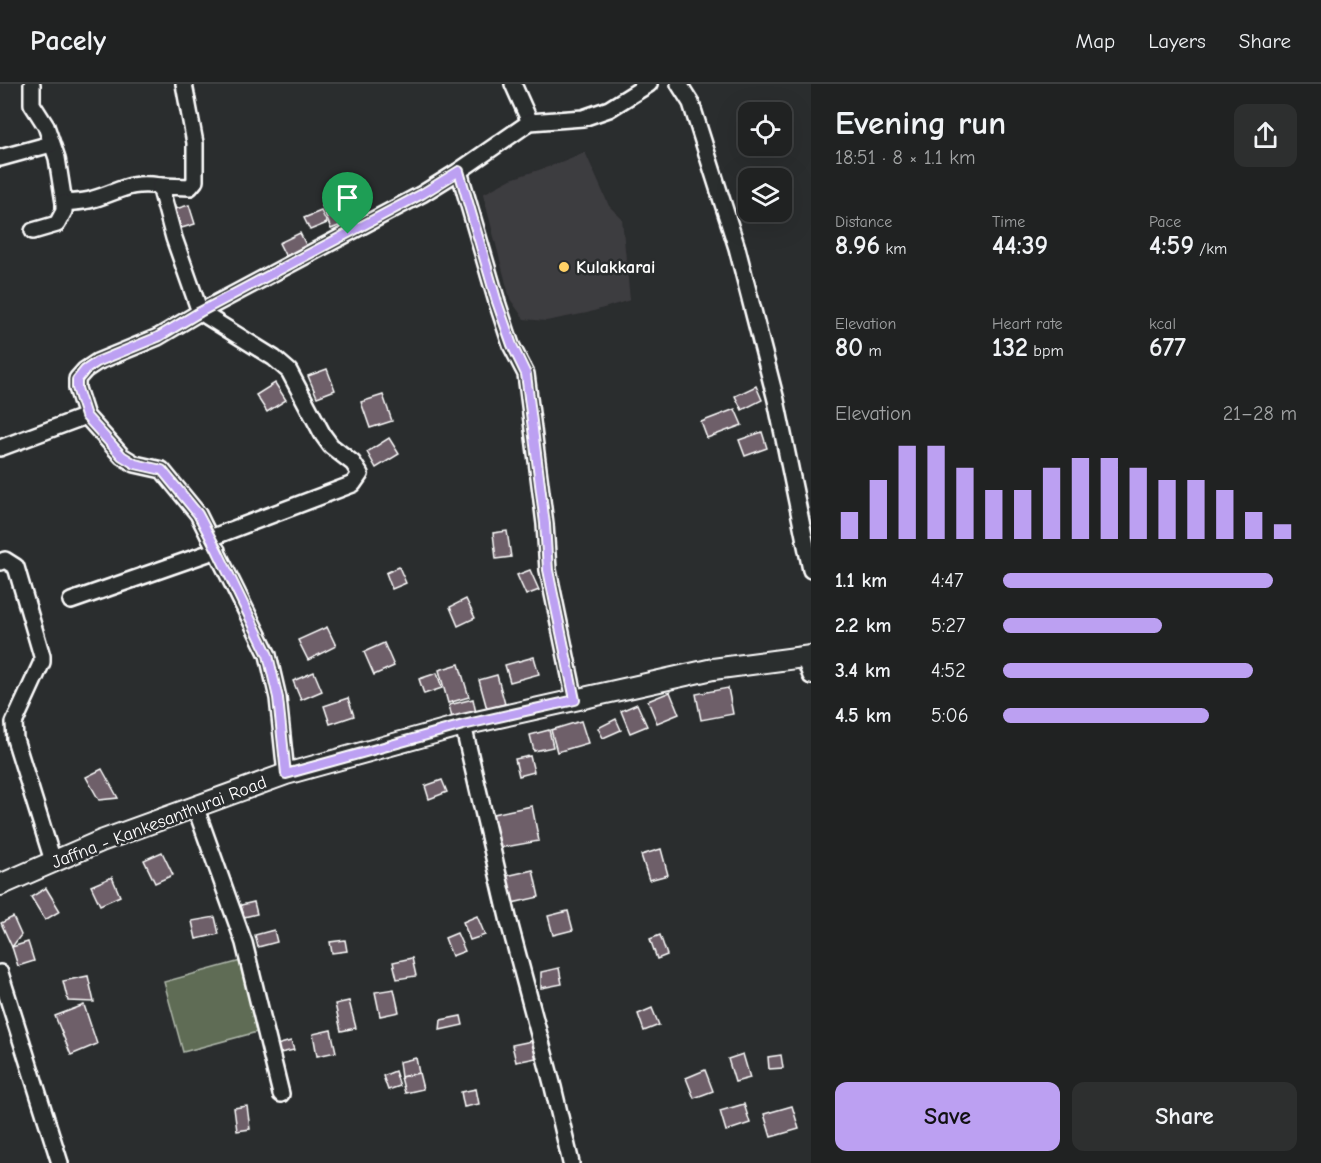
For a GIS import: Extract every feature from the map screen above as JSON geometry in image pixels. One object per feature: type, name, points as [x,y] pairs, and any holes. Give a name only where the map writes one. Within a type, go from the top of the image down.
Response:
[{"type":"main road","name":"Jaffna - Kankesanthurai Road","points":[[0,885],[101,841],[286,774],[463,725],[714,669],[807,657]]},
{"type":"street","points":[[32,84],[32,104],[46,126],[57,158],[64,203],[64,211],[57,224],[33,231]]},
{"type":"street","points":[[64,203],[92,200],[128,185],[190,187],[195,181],[195,142],[184,84]]},
{"type":"street","points":[[513,84],[530,122]]},
{"type":"street","points":[[286,774],[278,698],[268,655],[198,514],[162,470],[135,464],[122,456],[86,416],[77,388],[77,380],[85,370],[97,362],[158,337],[200,312],[422,194],[530,122],[583,118],[609,109],[649,84]]},
{"type":"street","points":[[679,84],[690,103],[736,248],[776,400],[811,570]]},
{"type":"street","points":[[0,159],[51,144]]},
{"type":"street","points":[[459,171],[497,302],[512,345],[526,374],[545,524],[548,570],[575,700]]},
{"type":"street","points":[[71,601],[213,544],[352,484],[360,474],[353,463],[331,446],[323,435],[289,371],[274,358],[200,312],[174,238],[160,186]]},
{"type":"street","points":[[2,442],[86,416]]},
{"type":"street","points":[[0,561],[5,560],[16,567],[42,656],[42,662],[14,723],[15,739],[53,861]]},
{"type":"street","points":[[807,657],[811,676]]},
{"type":"street","points":[[463,725],[509,922],[571,1163]]},
{"type":"street","points":[[195,806],[244,943],[281,1094]]},
{"type":"street","points":[[0,973],[60,1163]]},
{"type":"shaded area","name":"Kulakkarai","points":[[585,152],[609,206],[622,219],[630,300],[587,313],[546,321],[524,319],[510,299],[483,194],[511,179]]},
{"type":"green space","points":[[248,959],[268,1029],[183,1052],[164,982]]},
{"type":"building","points":[[347,196],[356,219],[331,229],[322,206]]},
{"type":"building","points":[[189,205],[195,224],[178,229],[172,210]]},
{"type":"building","points":[[321,211],[327,223],[310,230],[304,218]]},
{"type":"building","points":[[300,233],[309,251],[288,261],[279,243]]},
{"type":"building","points":[[327,369],[335,390],[317,397],[308,376]]},
{"type":"building","points":[[275,383],[286,400],[267,412],[256,395]]},
{"type":"building","points":[[756,386],[762,400],[742,410],[735,396]]},
{"type":"building","points":[[383,395],[392,421],[370,428],[361,402]]},
{"type":"building","points":[[735,409],[742,425],[707,438],[701,422]]},
{"type":"building","points":[[762,432],[767,448],[745,456],[739,440]]},
{"type":"building","points":[[389,438],[399,454],[376,468],[367,452]]},
{"type":"building","points":[[507,531],[511,557],[496,559],[493,533]]},
{"type":"building","points":[[399,567],[406,583],[392,589],[386,573]]},
{"type":"building","points":[[530,570],[539,590],[526,595],[517,575]]},
{"type":"building","points":[[466,599],[475,618],[458,626],[450,607]]},
{"type":"building","points":[[327,627],[336,646],[308,660],[298,640]]},
{"type":"building","points":[[384,643],[394,666],[374,675],[364,652]]},
{"type":"building","points":[[534,657],[539,674],[510,682],[505,665]]},
{"type":"building","points":[[459,664],[469,697],[448,703],[439,670]]},
{"type":"building","points":[[314,672],[322,691],[301,700],[293,681]]},
{"type":"building","points":[[437,673],[442,688],[424,694],[419,679]]},
{"type":"building","points":[[497,675],[505,704],[487,709],[479,680]]},
{"type":"building","points":[[728,688],[733,714],[701,720],[696,694]]},
{"type":"building","points":[[670,692],[679,714],[657,723],[648,701]]},
{"type":"building","points":[[348,698],[354,716],[330,724],[324,706]]},
{"type":"building","points":[[473,699],[476,713],[452,718],[449,705]]},
{"type":"building","points":[[637,704],[647,726],[630,733],[621,711]]},
{"type":"building","points":[[616,719],[621,730],[603,738],[598,728]]},
{"type":"building","points":[[581,721],[588,743],[557,752],[551,730]]},
{"type":"building","points":[[549,730],[553,747],[534,751],[530,735]]},
{"type":"building","points":[[530,756],[534,772],[519,776],[515,759]]},
{"type":"building","points":[[102,769],[118,798],[99,800],[86,777]]},
{"type":"building","points":[[442,780],[447,792],[429,799],[425,786]]},
{"type":"building","points":[[532,806],[539,841],[499,848],[493,814]]},
{"type":"building","points":[[661,849],[668,875],[649,880],[641,855]]},
{"type":"building","points":[[162,852],[173,875],[155,883],[144,860]]},
{"type":"building","points":[[533,870],[539,897],[512,903],[506,876]]},
{"type":"building","points":[[112,877],[120,896],[100,905],[91,886]]},
{"type":"building","points":[[46,888],[60,911],[45,920],[31,897]]},
{"type":"building","points":[[254,902],[257,914],[244,917],[241,905]]},
{"type":"building","points":[[568,911],[573,930],[553,935],[548,916]]},
{"type":"building","points":[[477,916],[485,935],[470,940],[463,922]]},
{"type":"building","points":[[13,917],[21,935],[12,947],[1,923]]},
{"type":"building","points":[[215,917],[219,934],[196,939],[192,921]]},
{"type":"building","points":[[274,930],[277,942],[258,947],[255,935]]},
{"type":"building","points":[[457,933],[465,951],[452,956],[445,938]]},
{"type":"building","points":[[660,935],[667,955],[657,959],[650,939]]},
{"type":"building","points":[[345,940],[347,951],[332,953],[330,942]]},
{"type":"building","points":[[28,942],[34,961],[18,966],[12,947]]},
{"type":"building","points":[[412,958],[416,976],[397,979],[393,962]]},
{"type":"building","points":[[559,968],[562,984],[541,988],[541,972]]},
{"type":"building","points":[[88,976],[94,1002],[68,1001],[63,981]]},
{"type":"building","points":[[394,989],[399,1012],[380,1016],[375,992]]},
{"type":"building","points":[[349,1001],[356,1028],[341,1031],[335,1004]]},
{"type":"building","points":[[84,1005],[97,1044],[71,1055],[55,1016]]},
{"type":"building","points":[[652,1008],[659,1025],[644,1031],[638,1014]]},
{"type":"building","points":[[461,1016],[463,1025],[440,1030],[441,1020]]},
{"type":"building","points":[[331,1030],[336,1052],[317,1056],[313,1034]]},
{"type":"building","points":[[291,1041],[294,1050],[271,1055],[273,1046]]},
{"type":"building","points":[[532,1041],[536,1058],[516,1062],[512,1045]]},
{"type":"building","points":[[743,1054],[750,1078],[735,1082],[728,1059]]},
{"type":"building","points":[[781,1055],[783,1068],[769,1069],[768,1057]]},
{"type":"building","points":[[416,1058],[419,1073],[401,1077],[399,1062]]},
{"type":"building","points":[[705,1070],[713,1091],[694,1098],[686,1078]]},
{"type":"building","points":[[395,1071],[400,1086],[388,1090],[383,1076]]},
{"type":"building","points":[[419,1073],[423,1089],[405,1093],[401,1077]]},
{"type":"building","points":[[476,1089],[479,1104],[464,1107],[461,1092]]},
{"type":"building","points":[[744,1104],[750,1123],[726,1131],[720,1111]]},
{"type":"building","points":[[247,1106],[250,1129],[237,1131],[234,1108]]},
{"type":"building","points":[[792,1106],[799,1129],[771,1137],[764,1114]]},
{"type":"place","name":"Kulakkarai","points":[[564,267]]},
{"type":"route","points":[[459,171],[497,302],[512,345],[526,374],[545,524],[548,570],[575,700],[463,725],[286,774],[278,698],[268,655],[198,514],[162,470],[135,464],[122,456],[86,416],[77,388],[77,380],[85,370],[97,362],[158,337],[200,312],[348,234],[459,171]]}]
